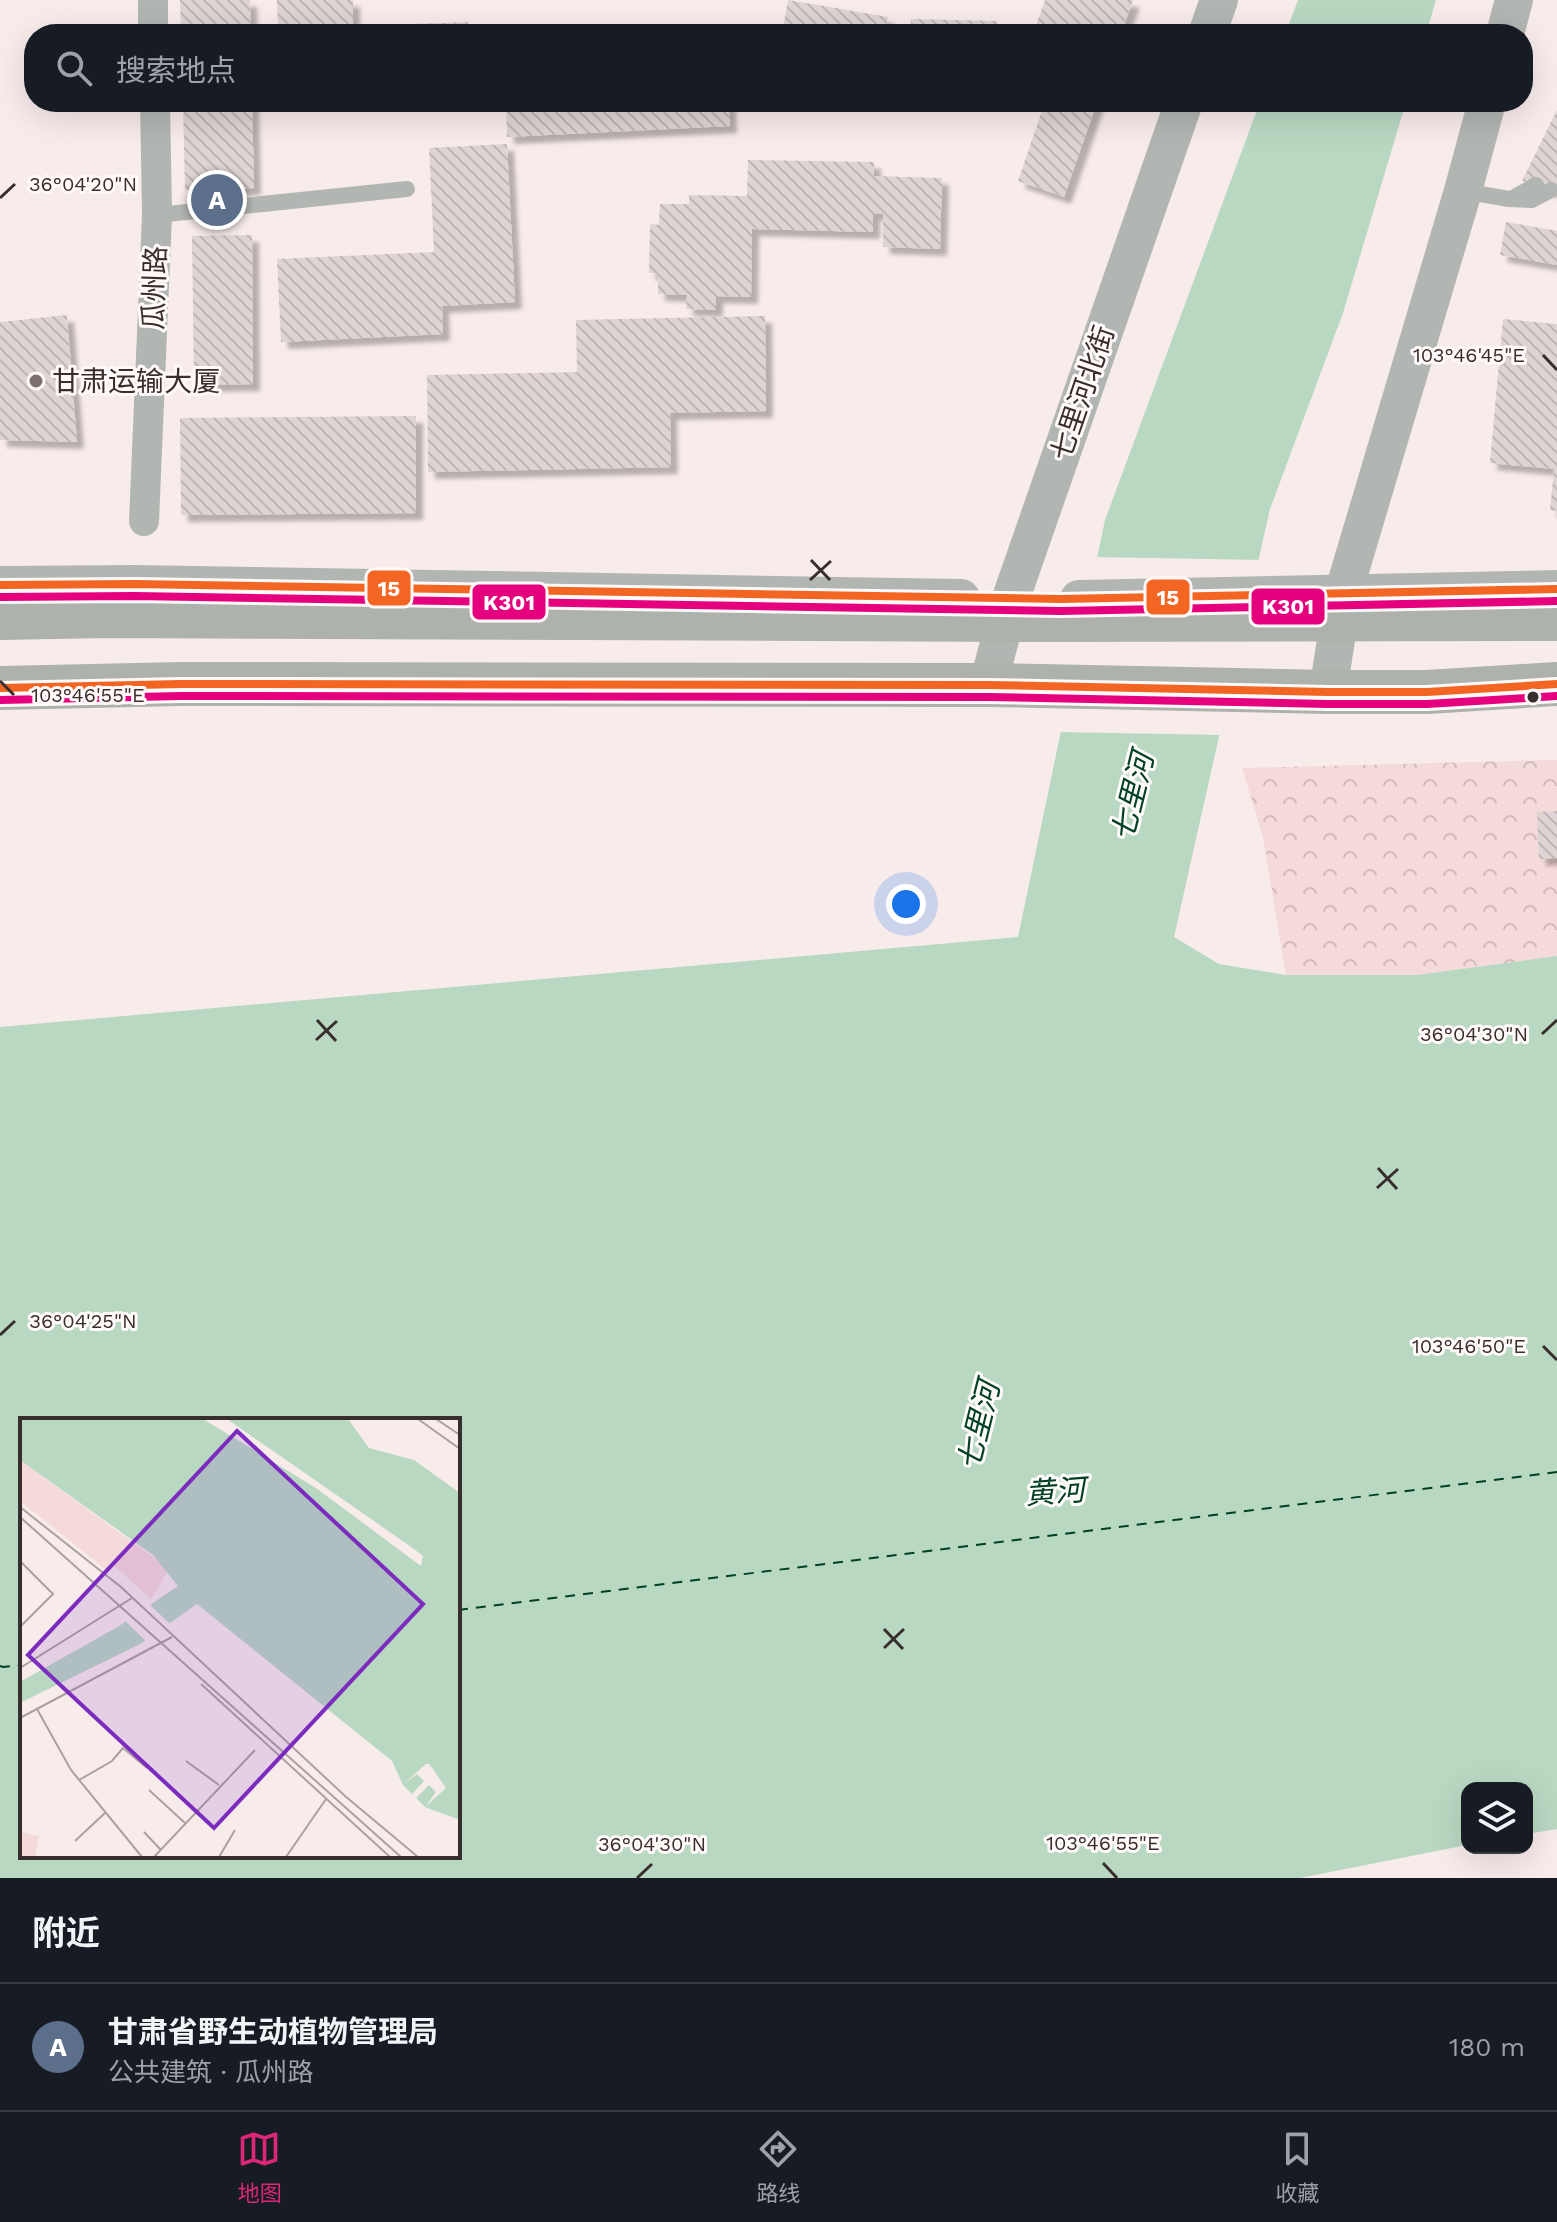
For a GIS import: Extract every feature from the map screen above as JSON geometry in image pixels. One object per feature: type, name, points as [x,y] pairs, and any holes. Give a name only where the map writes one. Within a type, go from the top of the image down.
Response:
[{"type":"highway","points":[[0,618],[1557,619]]},
{"type":"highway","points":[[0,688],[181,684],[1007,685],[1427,692],[1557,684]]},
{"type":"street","points":[[153,0],[153,24]]},
{"type":"street","points":[[1211,24],[1219,0]]},
{"type":"street","points":[[1508,24],[1514,0]]},
{"type":"street","name":"瓜州路","points":[[144,521],[157,215],[155,112]]},
{"type":"street","name":"七里河北街","points":[[1007,685],[1011,598],[1181,112]]},
{"type":"street","points":[[1328,692],[1343,594],[1484,112]]},
{"type":"street","points":[[0,585],[150,584],[1061,599],[1557,589]]},
{"type":"lane","points":[[1463,191],[1509,199],[1543,188]]},
{"type":"lane","points":[[157,215],[407,189]]},
{"type":"green space","points":[[1557,760],[1557,956],[1417,975],[1286,975],[1263,837],[1242,768]]},
{"type":"water","points":[[1298,0],[1436,0],[1429,24],[1289,24]]},
{"type":"water","points":[[1256,112],[1403,112],[1343,313],[1270,509],[1174,937],[1219,964],[1286,975],[1417,975],[1557,956],[1557,1829],[1533,1833],[1533,1782],[1461,1782],[1461,1846],[1300,1878],[0,1878],[0,1027],[1018,937],[1105,520]]},
{"type":"pier","points":[[1093,557],[1263,560],[1223,735],[1056,732]]},
{"type":"building","points":[[180,0],[250,0],[251,24],[181,24]]},
{"type":"building","points":[[277,0],[353,0],[353,24],[278,24]]},
{"type":"building","points":[[788,0],[888,17],[887,24],[784,24]]},
{"type":"building","points":[[1045,0],[1133,0],[1125,24],[1037,24]]},
{"type":"building","points":[[911,19],[997,21],[997,24],[911,24]]},
{"type":"building","points":[[468,22],[468,24],[410,24]]},
{"type":"building","points":[[1557,110],[1557,193],[1522,181]]},
{"type":"building","points":[[183,112],[252,112],[254,188],[185,190]]},
{"type":"building","points":[[506,112],[729,112],[730,126],[507,137]]},
{"type":"building","points":[[1042,112],[1094,112],[1064,197],[1018,181]]},
{"type":"building","points":[[507,144],[515,302],[442,306],[443,334],[281,342],[277,259],[434,252],[429,148]]},
{"type":"building","points":[[748,160],[874,162],[874,176],[942,178],[940,249],[883,247],[883,214],[873,213],[873,232],[752,229],[751,297],[716,296],[716,310],[686,309],[687,295],[658,294],[658,273],[649,273],[650,224],[659,225],[660,204],[689,204],[689,195],[747,196]]},
{"type":"building","points":[[1506,222],[1557,231],[1557,265],[1500,255]]},
{"type":"building","points":[[252,235],[253,384],[194,385],[192,236]]},
{"type":"building","name":"甘肃运输大厦","points":[[67,315],[77,442],[0,440],[0,322]]},
{"type":"building","points":[[765,316],[766,411],[670,413],[671,467],[428,472],[427,375],[577,372],[576,320]]},
{"type":"building","points":[[1503,319],[1557,324],[1557,511],[1550,510],[1554,469],[1490,463]]},
{"type":"building","points":[[416,416],[416,513],[181,515],[180,418]]},
{"type":"building","points":[[1557,811],[1557,858],[1539,859],[1537,812]]},
{"type":"ferry route","points":[[460,1610],[1557,1472]]},
{"type":"ferry route","points":[[0,1666],[20,1665]]},
{"type":"transit line","name":"15","points":[[0,585],[134,584],[1061,599],[1557,589]]},
{"type":"transit line","name":"K301","points":[[0,597],[134,596],[1061,611],[1557,601]]},
{"type":"transit line","name":"15","points":[[0,688],[181,684],[988,685],[1427,692],[1557,684]]},
{"type":"transit line","name":"K301","points":[[0,700],[181,696],[988,697],[1427,704],[1557,696]]},
{"type":"place","name":"甘肃省野生动植物管理局","points":[[217,200]]},
{"type":"place","name":"甘肃运输大厦","points":[[36,381]]},
{"type":"water label","name":"七里河","points":[[1133,797]]},
{"type":"water label","name":"七里河","points":[[979,1426]]},
{"type":"water label","name":"黄河","points":[[1055,1492]]}]
